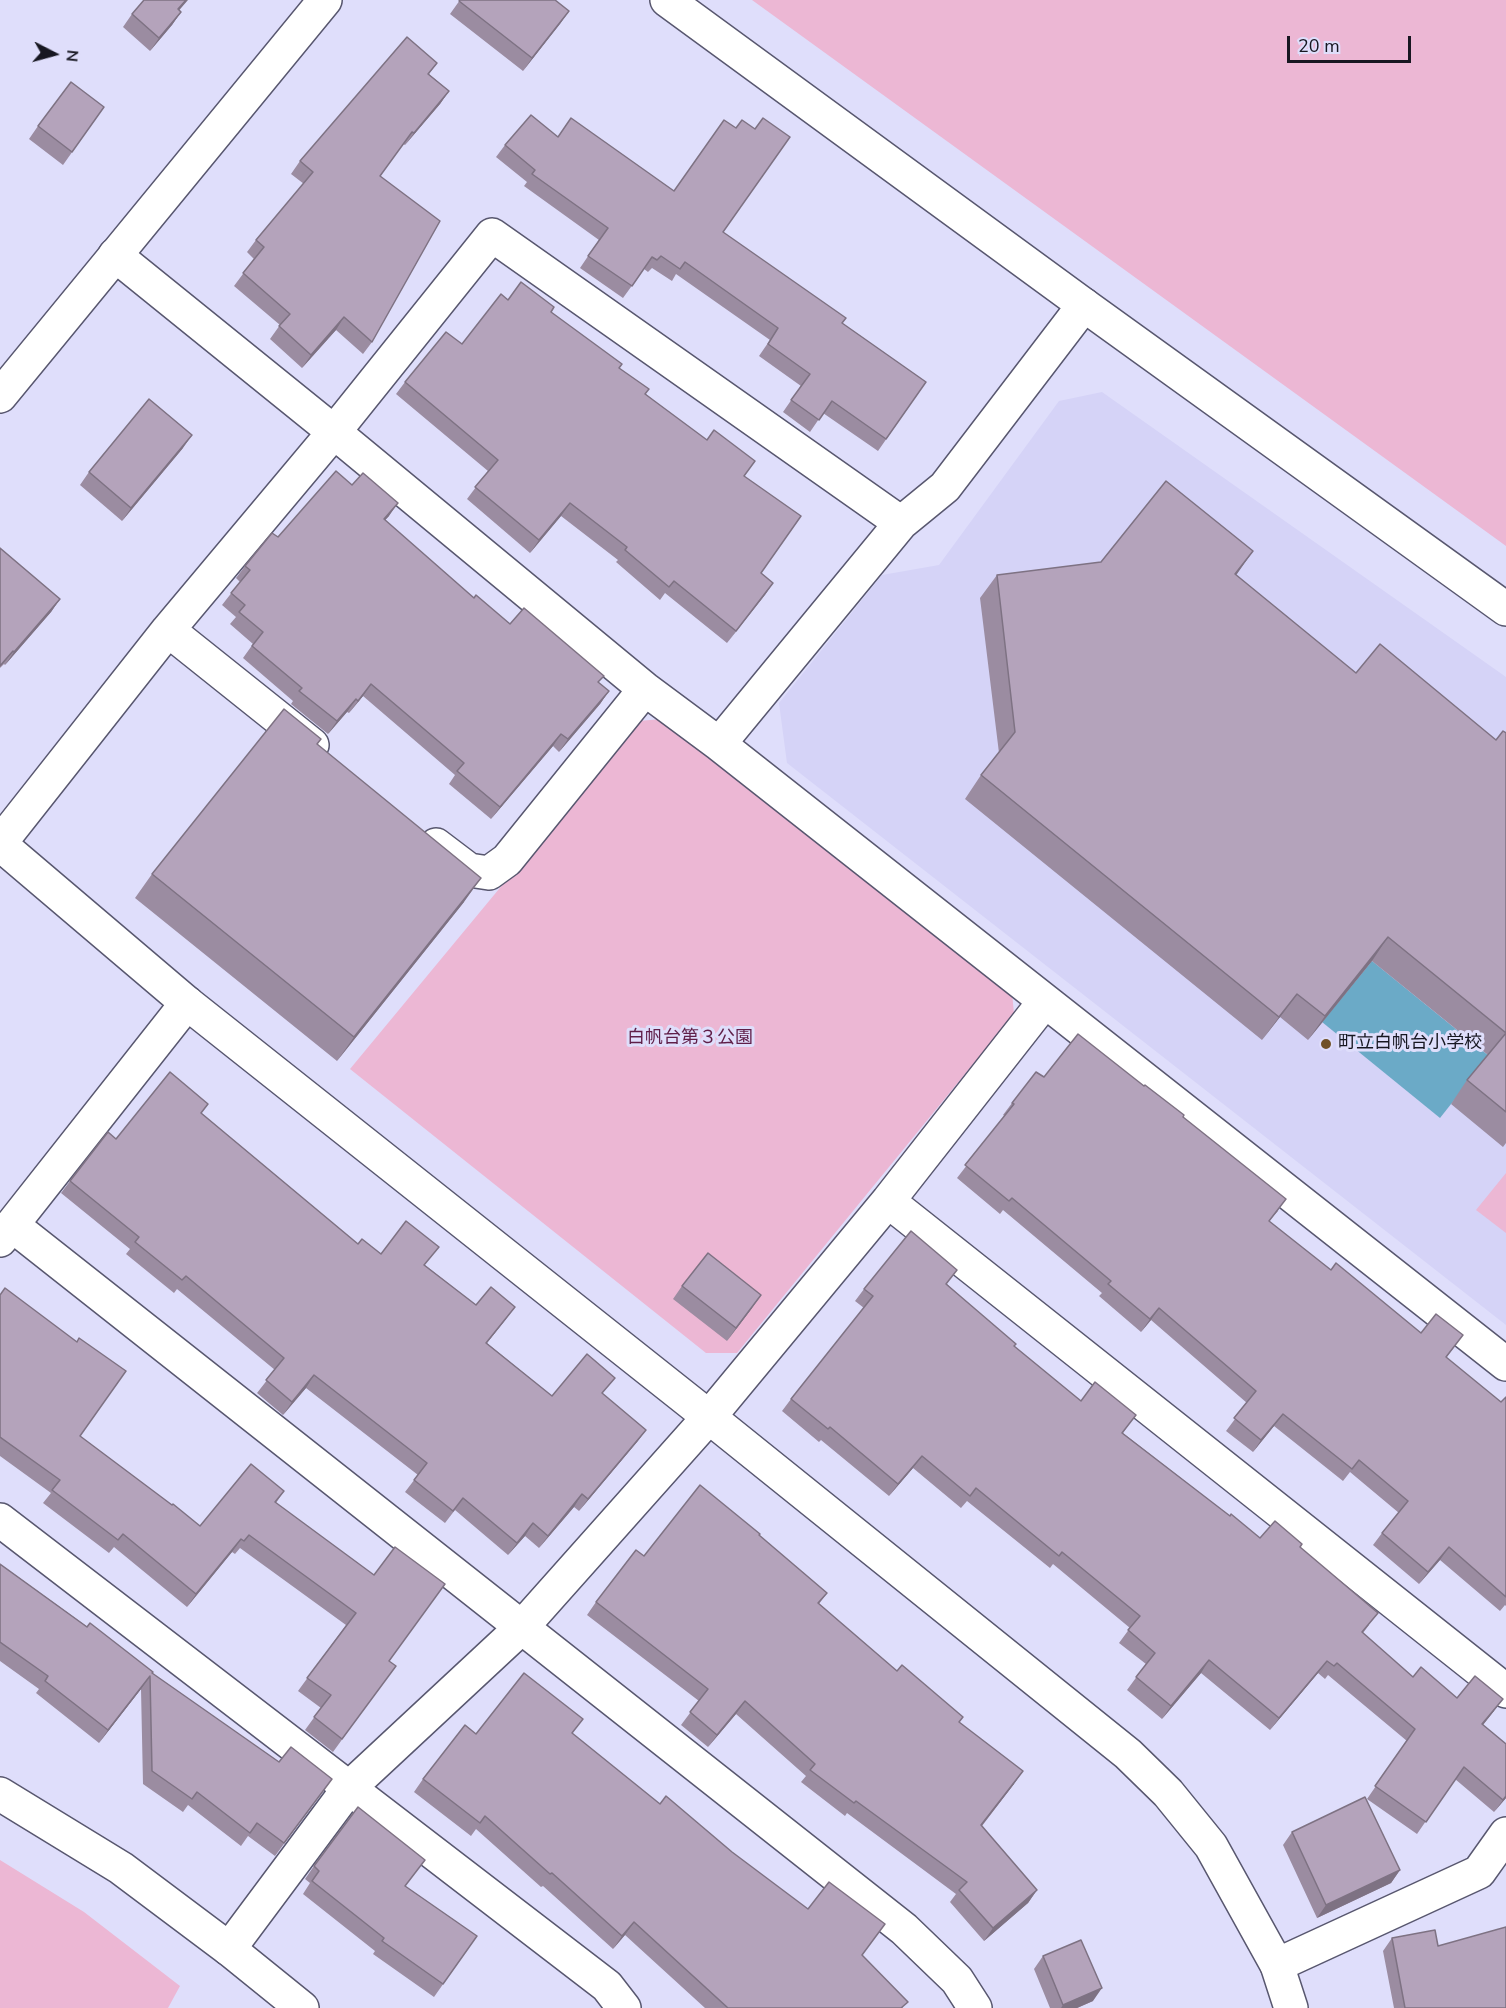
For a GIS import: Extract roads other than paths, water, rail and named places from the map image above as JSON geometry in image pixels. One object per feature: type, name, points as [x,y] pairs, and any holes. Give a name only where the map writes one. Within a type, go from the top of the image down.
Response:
[{"type":"street","points":[[0,396],[325,0]]},
{"type":"street","points":[[667,0],[1084,305],[1506,609]]},
{"type":"street","points":[[901,524],[492,234],[334,432],[168,630],[0,843],[187,1003],[709,1417],[1119,1747],[1168,1794],[1211,1846],[1277,1965],[1291,2008]]},
{"type":"street","points":[[115,255],[334,432],[645,689],[719,744],[1506,1364]]},
{"type":"street","points":[[719,744],[901,524],[945,487],[1084,305]]},
{"type":"street","points":[[168,630],[332,761]]},
{"type":"street","points":[[414,827],[469,870],[489,873],[507,860],[645,689]]},
{"type":"street","points":[[229,1949],[349,1788],[522,1627],[709,1417],[888,1201],[1045,1001]]},
{"type":"street","points":[[187,1003],[6,1232],[522,1627],[904,1929],[957,1980],[975,2008]]},
{"type":"street","points":[[888,1201],[1506,1691]]},
{"type":"street","points":[[0,1520],[608,1986],[624,2008]]},
{"type":"street","points":[[0,1794],[121,1868],[229,1949],[302,2008]]},
{"type":"street","points":[[1277,1965],[1479,1872],[1506,1833]]},
{"type":"place","name":"町立白帆台小学校","points":[[1326,1044]]},
{"type":"park label","name":"白帆台第３公園","points":[[690,1039]]}]
